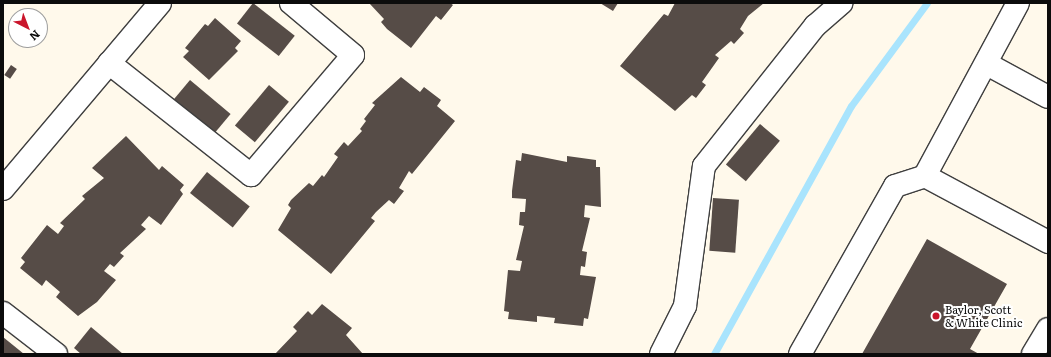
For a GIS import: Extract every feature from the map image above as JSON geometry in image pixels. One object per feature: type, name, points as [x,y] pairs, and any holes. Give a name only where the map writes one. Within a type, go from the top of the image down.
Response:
[{"type":"lane","points":[[3,189],[160,3]]},
{"type":"lane","points":[[109,63],[251,175],[353,55],[291,3]]},
{"type":"lane","points":[[661,354],[685,306],[704,166],[815,26],[841,3]]},
{"type":"lane","points":[[800,354],[895,186],[925,176],[987,64],[1018,3]]},
{"type":"lane","points":[[987,64],[1048,98]]},
{"type":"lane","points":[[925,176],[1048,242]]},
{"type":"lane","points":[[3,313],[56,354]]},
{"type":"lane","points":[[1033,354],[1048,328]]},
{"type":"building","points":[[253,3],[295,36],[279,56],[237,23]]},
{"type":"building","points":[[369,3],[450,3],[453,5],[441,20],[436,16],[411,48],[387,29],[381,22],[384,19]]},
{"type":"building","points":[[600,3],[618,3],[613,11]]},
{"type":"building","points":[[675,3],[764,3],[748,16],[740,29],[744,33],[734,44],[731,41],[715,55],[719,58],[702,82],[706,85],[696,98],[692,95],[675,111],[620,66],[664,14],[668,16]]},
{"type":"building","points":[[215,18],[241,41],[235,48],[238,51],[209,80],[183,57],[189,51],[185,48],[205,24],[208,26]]},
{"type":"building","points":[[11,65],[17,69],[10,79],[4,75]]},
{"type":"building","points":[[401,77],[420,92],[424,87],[441,100],[437,106],[455,121],[412,174],[409,171],[399,188],[404,191],[394,204],[389,200],[376,212],[371,218],[375,221],[331,274],[278,230],[291,208],[288,205],[291,200],[309,183],[313,186],[322,175],[324,177],[338,157],[334,154],[344,142],[348,146],[362,131],[360,129],[366,121],[364,119],[375,105],[372,103]]},
{"type":"building","points":[[190,80],[231,114],[213,135],[173,101]]},
{"type":"building","points":[[269,85],[289,102],[255,142],[235,126]]},
{"type":"building","points":[[760,124],[780,141],[746,181],[726,165]]},
{"type":"building","points":[[126,136],[159,170],[162,166],[184,185],[180,190],[183,194],[161,225],[149,216],[141,225],[146,229],[120,253],[124,256],[114,267],[110,264],[104,271],[116,280],[97,302],[78,316],[56,297],[60,292],[46,280],[42,286],[20,268],[25,262],[21,258],[47,225],[58,234],[64,226],[60,223],[85,199],[82,196],[104,178],[92,168]]},
{"type":"building","points":[[522,153],[567,162],[567,156],[596,160],[596,167],[600,167],[601,207],[585,205],[584,217],[590,218],[582,251],[587,252],[585,267],[581,266],[580,275],[596,277],[588,319],[584,318],[583,326],[554,323],[555,318],[537,316],[537,322],[508,319],[509,312],[504,311],[508,270],[520,271],[522,261],[516,260],[524,226],[519,225],[520,212],[525,212],[526,199],[512,198],[512,191],[516,160],[521,161]]},
{"type":"building","points":[[207,172],[250,207],[233,228],[190,193]]},
{"type":"building","points":[[713,198],[739,200],[735,253],[709,251]]},
{"type":"building","name":"Baylor, Scott & White Clinic","points":[[927,239],[1007,284],[970,349],[979,354],[862,354]]},
{"type":"building","points":[[322,304],[352,328],[346,335],[363,354],[275,354],[297,331],[293,327],[308,311],[312,315]]},
{"type":"building","points":[[91,327],[123,354],[81,354],[74,348]]},
{"type":"building","points":[[3,337],[24,354],[3,354]]},
{"type":"waterway","points":[[714,354],[851,106],[927,3]]},
{"type":"place","name":"Baylor, Scott & White Clinic","points":[[936,316]]}]
